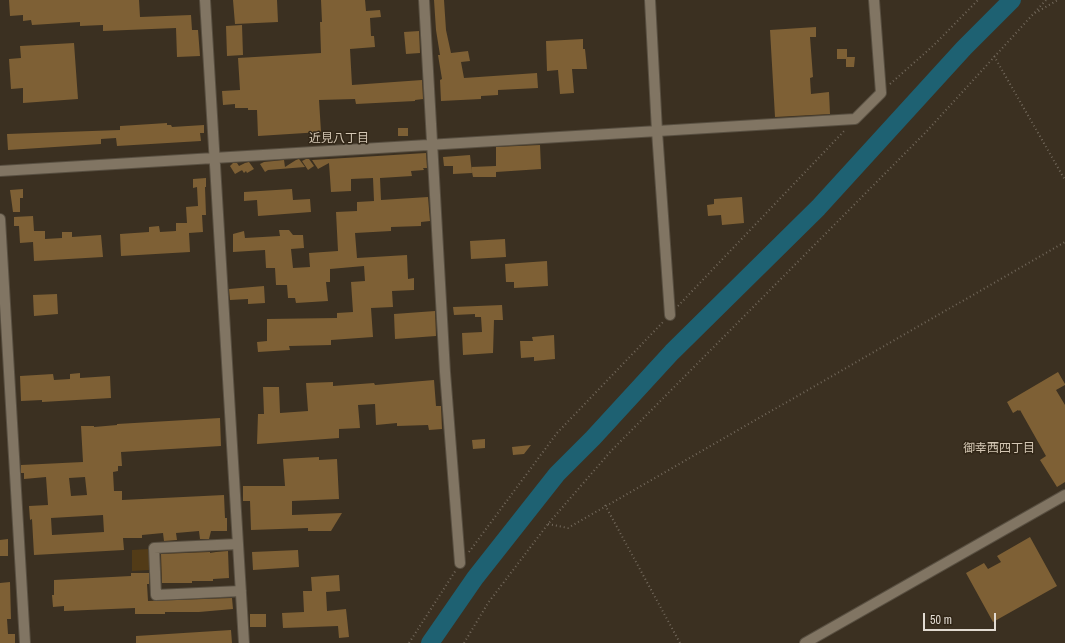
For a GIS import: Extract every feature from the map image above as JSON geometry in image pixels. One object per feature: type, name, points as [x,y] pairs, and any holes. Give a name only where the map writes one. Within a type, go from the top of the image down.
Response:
[{"type":"street","points":[[205,0],[244,643]]},
{"type":"street","points":[[424,0],[445,372],[460,563]]},
{"type":"street","points":[[650,0],[656,131],[670,315]]},
{"type":"street","points":[[0,171],[855,119],[881,93],[874,0]]},
{"type":"street","points":[[0,219],[25,643]]},
{"type":"street","points":[[805,643],[1065,495]]},
{"type":"street","points":[[238,544],[154,548],[156,595],[241,591]]},
{"type":"path","points":[[881,93],[934,45],[978,0]]},
{"type":"path","points":[[464,643],[488,603],[548,524],[611,451],[926,132],[1046,0]]},
{"type":"path","points":[[1032,14],[1058,0]]},
{"type":"path","points":[[994,56],[1065,180]]},
{"type":"path","points":[[409,643],[460,563],[557,433],[855,119]]},
{"type":"path","points":[[548,524],[568,528],[605,505],[1065,242]]},
{"type":"path","points":[[605,505],[680,643]]},
{"type":"shaded area","points":[[149,549],[149,570],[132,571],[132,550]]},
{"type":"building","points":[[9,0],[139,0],[140,17],[191,15],[192,30],[198,30],[200,56],[177,57],[176,28],[103,31],[103,25],[80,26],[80,22],[32,25],[31,20],[23,21],[23,15],[10,16]]},
{"type":"building","points":[[233,0],[277,0],[278,22],[235,24]]},
{"type":"building","points":[[321,0],[365,0],[366,11],[380,10],[381,17],[370,18],[371,36],[374,36],[375,47],[350,49],[352,85],[422,80],[423,99],[415,101],[356,104],[355,99],[319,100],[321,132],[258,136],[257,110],[235,108],[235,104],[223,105],[222,91],[240,90],[238,58],[321,53]]},
{"type":"building","points":[[434,0],[444,0],[446,30],[451,53],[468,51],[470,61],[461,62],[464,78],[537,73],[538,88],[498,90],[498,95],[481,96],[481,99],[441,101],[440,80],[442,79],[438,55],[440,55],[436,30]]},
{"type":"building","points":[[242,25],[243,55],[227,56],[226,26]]},
{"type":"building","points":[[816,27],[816,37],[810,37],[813,77],[810,78],[811,94],[829,92],[830,114],[775,117],[770,30]]},
{"type":"building","points":[[419,31],[420,53],[406,54],[404,32]]},
{"type":"building","points":[[583,39],[583,49],[585,49],[587,69],[572,69],[574,93],[560,94],[558,70],[547,71],[546,41]]},
{"type":"building","points":[[74,43],[78,99],[23,103],[23,88],[11,89],[9,59],[21,58],[20,46]]},
{"type":"building","points":[[837,49],[847,49],[847,57],[855,57],[854,67],[846,67],[846,59],[837,59]]},
{"type":"building","points":[[167,123],[167,125],[171,125],[172,127],[204,125],[204,133],[200,133],[201,141],[117,146],[116,138],[101,139],[101,144],[8,150],[7,134],[120,130],[120,126]]},
{"type":"building","points":[[398,128],[408,128],[408,136],[398,136]]},
{"type":"building","points":[[540,145],[541,169],[496,172],[496,177],[473,177],[471,167],[496,166],[496,147]]},
{"type":"building","points":[[426,153],[427,168],[423,168],[424,170],[411,171],[412,176],[380,178],[381,200],[428,197],[430,221],[421,222],[421,226],[391,227],[391,231],[355,233],[357,258],[407,255],[408,279],[414,278],[414,290],[392,291],[393,307],[371,308],[373,337],[331,340],[331,345],[289,346],[290,350],[258,352],[257,342],[267,341],[267,319],[337,318],[337,313],[353,312],[351,282],[365,281],[364,266],[330,269],[330,282],[326,282],[328,301],[296,303],[295,298],[288,298],[287,285],[276,285],[275,268],[266,268],[265,250],[233,252],[233,234],[244,231],[245,238],[280,236],[279,230],[289,230],[293,235],[303,235],[304,248],[291,249],[293,268],[310,267],[309,253],[338,251],[336,212],[357,211],[357,202],[374,201],[373,178],[351,179],[351,191],[331,192],[329,163],[318,169],[312,160]]},
{"type":"building","points":[[470,155],[472,173],[453,174],[453,166],[444,166],[443,157]]},
{"type":"building","points":[[299,159],[305,167],[268,170],[265,172],[260,164],[264,162],[284,160],[285,167]]},
{"type":"building","points":[[309,159],[314,166],[308,170],[302,161]]},
{"type":"building","points":[[249,162],[254,169],[247,173],[246,171],[244,173],[242,170],[235,174],[230,166],[233,163],[237,163],[239,166]]},
{"type":"building","points":[[206,178],[206,215],[202,215],[203,232],[189,233],[190,252],[121,256],[120,234],[149,232],[149,227],[159,226],[160,232],[176,231],[176,223],[187,223],[186,207],[198,206],[197,187],[193,188],[193,179]]},
{"type":"building","points":[[23,189],[23,198],[20,198],[20,212],[13,212],[10,190]]},
{"type":"building","points":[[292,189],[293,200],[310,199],[311,212],[258,216],[257,200],[244,201],[244,192]]},
{"type":"building","points":[[742,197],[744,223],[722,225],[721,215],[708,216],[707,205],[714,204],[714,199]]},
{"type":"building","points":[[33,216],[34,231],[45,231],[45,239],[62,238],[62,232],[72,232],[72,237],[101,235],[103,257],[34,261],[33,242],[20,243],[19,226],[14,226],[14,217]]},
{"type":"building","points":[[505,239],[506,257],[471,259],[470,241]]},
{"type":"building","points":[[547,261],[548,286],[514,288],[514,282],[506,282],[505,264]]},
{"type":"building","points":[[264,286],[265,303],[248,304],[248,299],[230,300],[229,289]]},
{"type":"building","points":[[57,294],[58,314],[34,316],[33,295]]},
{"type":"building","points":[[502,305],[503,320],[494,320],[493,353],[463,355],[462,333],[482,332],[481,317],[475,317],[475,314],[454,315],[453,307]]},
{"type":"building","points":[[435,311],[436,336],[395,339],[394,314]]},
{"type":"building","points":[[554,335],[555,359],[534,361],[534,357],[521,358],[520,341],[533,341],[532,337]]},
{"type":"building","points":[[1058,372],[1065,384],[1056,390],[1065,405],[1065,482],[1057,487],[1040,460],[1046,456],[1020,410],[1013,413],[1007,402]]},
{"type":"building","points":[[80,373],[80,378],[110,376],[111,398],[42,402],[42,400],[21,401],[20,376],[53,374],[54,380],[70,379],[70,374]]},
{"type":"building","points":[[434,380],[436,406],[441,406],[442,429],[429,430],[428,425],[397,426],[397,423],[376,425],[375,404],[358,405],[360,428],[339,429],[339,438],[257,444],[258,414],[264,414],[263,387],[279,387],[280,413],[308,411],[306,383],[333,382],[333,386],[374,383],[375,385]]},
{"type":"building","points":[[220,418],[221,446],[121,452],[122,466],[118,466],[118,471],[113,472],[114,491],[122,491],[122,500],[224,495],[227,531],[211,531],[209,539],[200,539],[199,531],[176,533],[177,540],[164,541],[163,533],[142,535],[142,538],[123,538],[124,550],[34,555],[32,519],[30,520],[29,506],[48,505],[46,477],[24,479],[24,473],[21,473],[21,465],[83,462],[81,426],[94,427],[117,424]],"holes":[[[85,477],[87,495],[71,496],[69,478]],[[103,515],[104,532],[52,535],[51,518]]]},
{"type":"building","points":[[485,439],[485,448],[473,449],[472,440]]},
{"type":"building","points":[[531,445],[524,454],[513,455],[512,447]]},
{"type":"building","points":[[319,457],[319,460],[337,459],[339,499],[292,501],[292,515],[342,513],[331,531],[308,531],[308,528],[251,530],[250,501],[243,501],[243,486],[285,486],[283,459]]},
{"type":"building","points":[[1030,537],[1057,586],[993,622],[966,573],[984,563],[988,569],[1001,562],[997,556]]},
{"type":"building","points":[[8,539],[8,556],[0,556],[0,540]]},
{"type":"building","points":[[298,550],[299,567],[253,570],[252,552]]},
{"type":"building","points":[[228,551],[229,578],[213,579],[213,581],[192,581],[192,583],[162,583],[161,554]]},
{"type":"building","points":[[131,573],[149,573],[149,584],[147,584],[148,601],[232,598],[233,609],[199,612],[165,612],[165,614],[135,614],[135,608],[64,611],[64,606],[53,607],[52,595],[54,595],[54,580],[131,576]]},
{"type":"building","points":[[339,575],[340,591],[326,592],[327,611],[346,609],[349,637],[339,638],[338,626],[283,628],[282,613],[304,612],[303,591],[312,591],[311,577]]},
{"type":"building","points":[[10,582],[11,619],[7,619],[8,634],[15,634],[15,643],[0,643],[0,583]]},
{"type":"building","points":[[250,614],[266,614],[266,627],[250,627]]},
{"type":"building","points":[[231,630],[232,643],[136,643],[136,636]]},
{"type":"waterway","points":[[430,643],[475,578],[557,474],[593,438],[672,352],[818,208],[964,48],[1012,0]]},
{"type":"district","name":"近見八丁目","points":[[339,139]]},
{"type":"district","name":"御幸西四丁目","points":[[999,449]]}]
